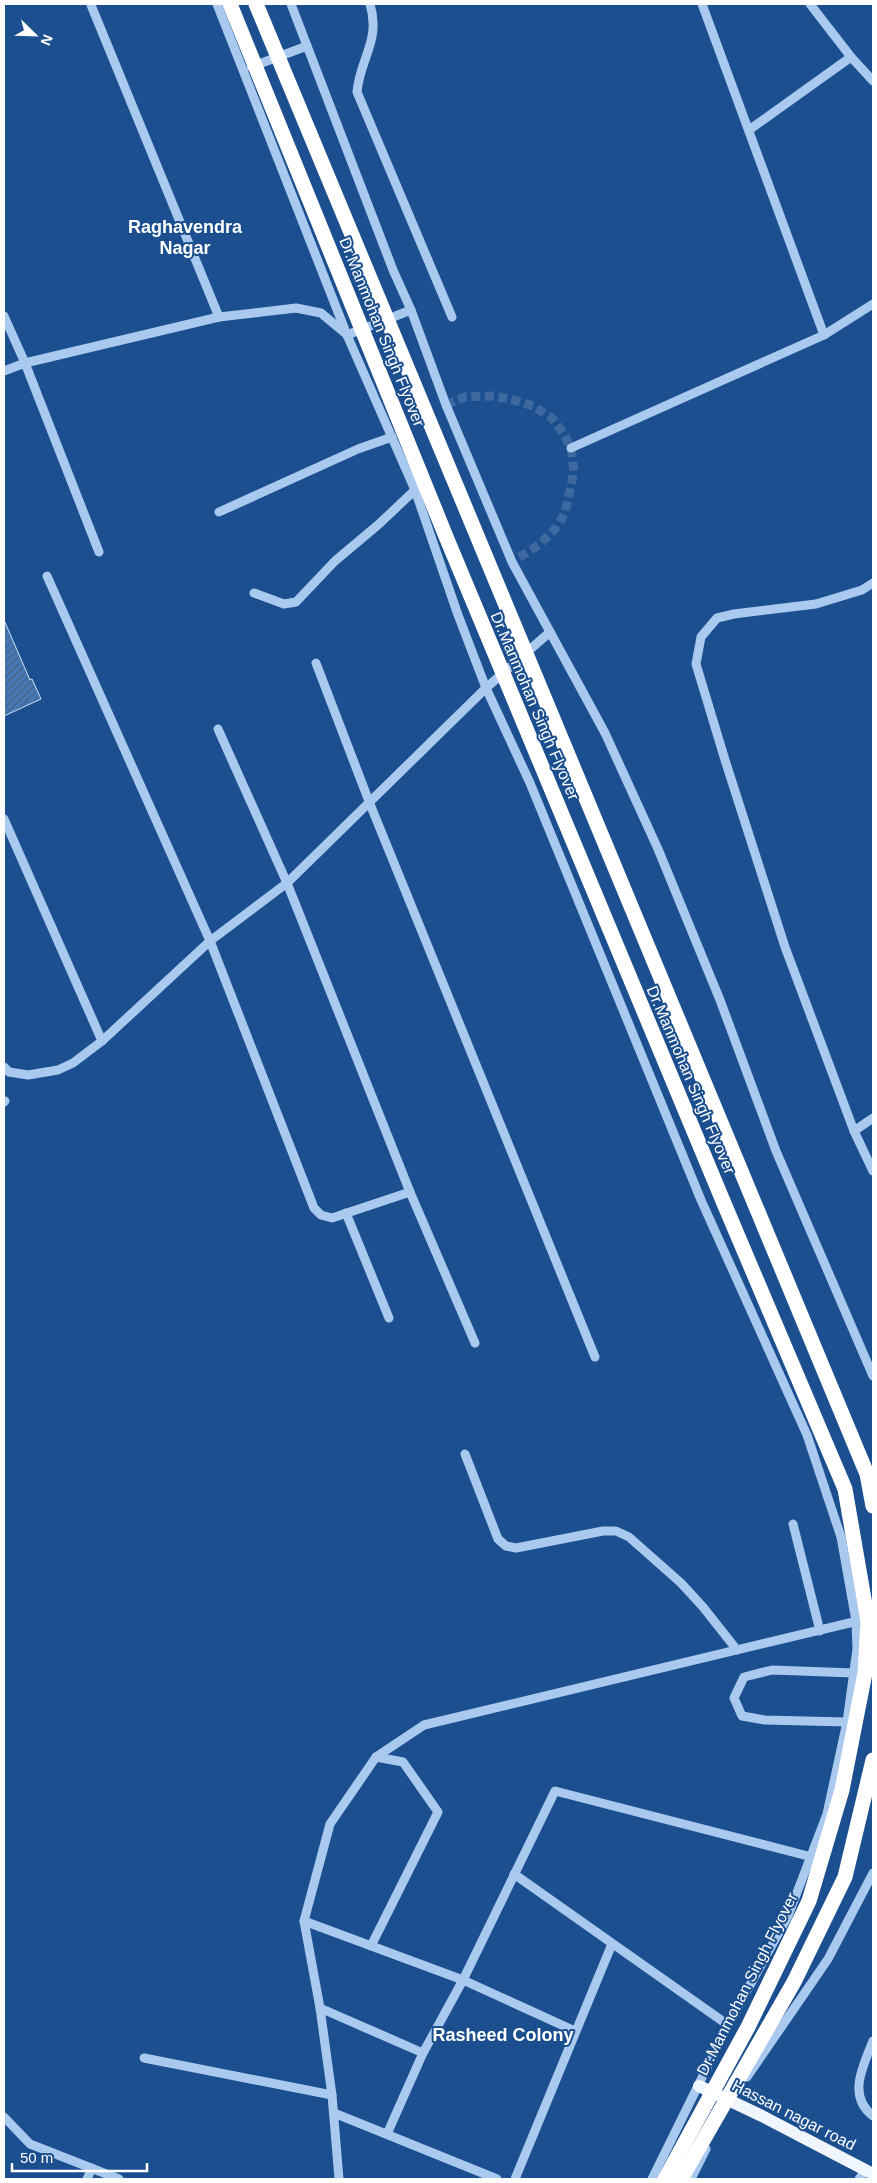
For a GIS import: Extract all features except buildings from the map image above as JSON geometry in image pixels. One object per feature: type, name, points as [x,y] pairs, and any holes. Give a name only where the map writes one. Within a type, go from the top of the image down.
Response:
[{"type":"highway","name":"Dr.Manmohan Singh Flyover","points":[[230,4],[447,539],[845,1489],[868,1622],[865,1673],[842,1790],[810,1901],[748,2028],[665,2179]]},
{"type":"highway","name":"Dr.Manmohan Singh Flyover","points":[[256,4],[867,1474],[873,1506]]},
{"type":"highway","points":[[681,2179],[794,1982],[845,1877],[873,1760]]},
{"type":"main road","name":"Hassan nagar road","points":[[699,2086],[762,2116],[866,2174]]},
{"type":"street","points":[[217,4],[347,335],[415,490],[458,615],[486,688],[530,783],[700,1200],[807,1435],[841,1537],[856,1621],[857,1649],[847,1722],[827,1814],[788,1916],[728,2025],[652,2179]]},
{"type":"street","points":[[291,4],[393,270],[412,310],[446,405],[512,562],[604,733],[658,849],[720,1000],[776,1151],[873,1376]]},
{"type":"street","points":[[370,4],[373,14],[373,36],[358,76],[356,92],[452,317]]},
{"type":"street","points":[[702,4],[824,335]]},
{"type":"street","points":[[810,4],[851,57],[873,81]]},
{"type":"street","points":[[91,5],[219,318]]},
{"type":"street","points":[[243,70],[307,46]]},
{"type":"street","points":[[749,130],[851,57]]},
{"type":"street","points":[[570,448],[824,335],[873,304]]},
{"type":"street","points":[[4,370],[24,363],[219,318],[296,308],[320,313],[347,335]]},
{"type":"street","points":[[347,335],[412,310]]},
{"type":"street","points":[[4,316],[99,552]]},
{"type":"street","points":[[219,512],[358,449],[392,437]]},
{"type":"street","points":[[254,593],[284,604],[296,602],[335,561],[379,524],[415,490]]},
{"type":"street","points":[[47,576],[210,941],[314,1208],[321,1214],[332,1218],[410,1192]]},
{"type":"street","points":[[873,583],[862,590],[816,604],[734,614],[717,618],[701,637],[696,664],[785,947],[854,1131],[873,1170]]},
{"type":"street","points":[[4,1067],[9,1072],[28,1075],[58,1070],[73,1063],[102,1041],[210,941],[287,883],[370,804],[486,688],[550,632]]},
{"type":"street","points":[[316,663],[370,804],[595,1357]]},
{"type":"street","points":[[218,729],[287,883],[410,1192],[475,1343]]},
{"type":"street","points":[[4,819],[102,1041]]},
{"type":"street","points":[[854,1131],[873,1118]]},
{"type":"street","points":[[346,1213],[389,1318]]},
{"type":"street","points":[[465,1454],[498,1539],[506,1546],[516,1548],[603,1531],[616,1531],[629,1537],[681,1583],[737,1650]]},
{"type":"street","points":[[793,1524],[820,1630]]},
{"type":"street","points":[[339,2179],[332,2095],[320,2008],[304,1922],[330,1824],[376,1757],[424,1725],[873,1617]]},
{"type":"street","points":[[847,1722],[765,1720],[742,1716],[734,1698],[744,1677],[772,1670],[854,1673]]},
{"type":"street","points":[[371,1946],[438,1812],[403,1762],[376,1757]]},
{"type":"street","points":[[387,2134],[423,2053],[463,1980],[554,1792],[812,1857]]},
{"type":"street","points":[[691,2179],[730,2102],[828,1959],[873,1873]]},
{"type":"street","points":[[514,1874],[728,2025]]},
{"type":"street","points":[[304,1922],[463,1980],[575,2031]]},
{"type":"street","points":[[515,2179],[612,1944]]},
{"type":"street","points":[[320,2008],[423,2053]]},
{"type":"street","points":[[873,2041],[859,2082],[859,2097],[864,2109],[873,2116]]},
{"type":"street","points":[[144,2058],[332,2095]]},
{"type":"street","points":[[334,2112],[497,2179]]},
{"type":"street","points":[[4,2117],[30,2144],[119,2179]]},
{"type":"street","points":[[87,2179],[92,2168]]},
{"type":"tunnel","points":[[446,405],[464,397],[490,396],[511,399],[533,406],[552,418],[564,434],[571,448],[574,471],[565,513],[556,528],[539,545],[512,562]]},
{"type":"district","name":"Raghavendra Nagar","points":[[185,237]]},
{"type":"district","name":"Rasheed Colony","points":[[503,2035]]}]
